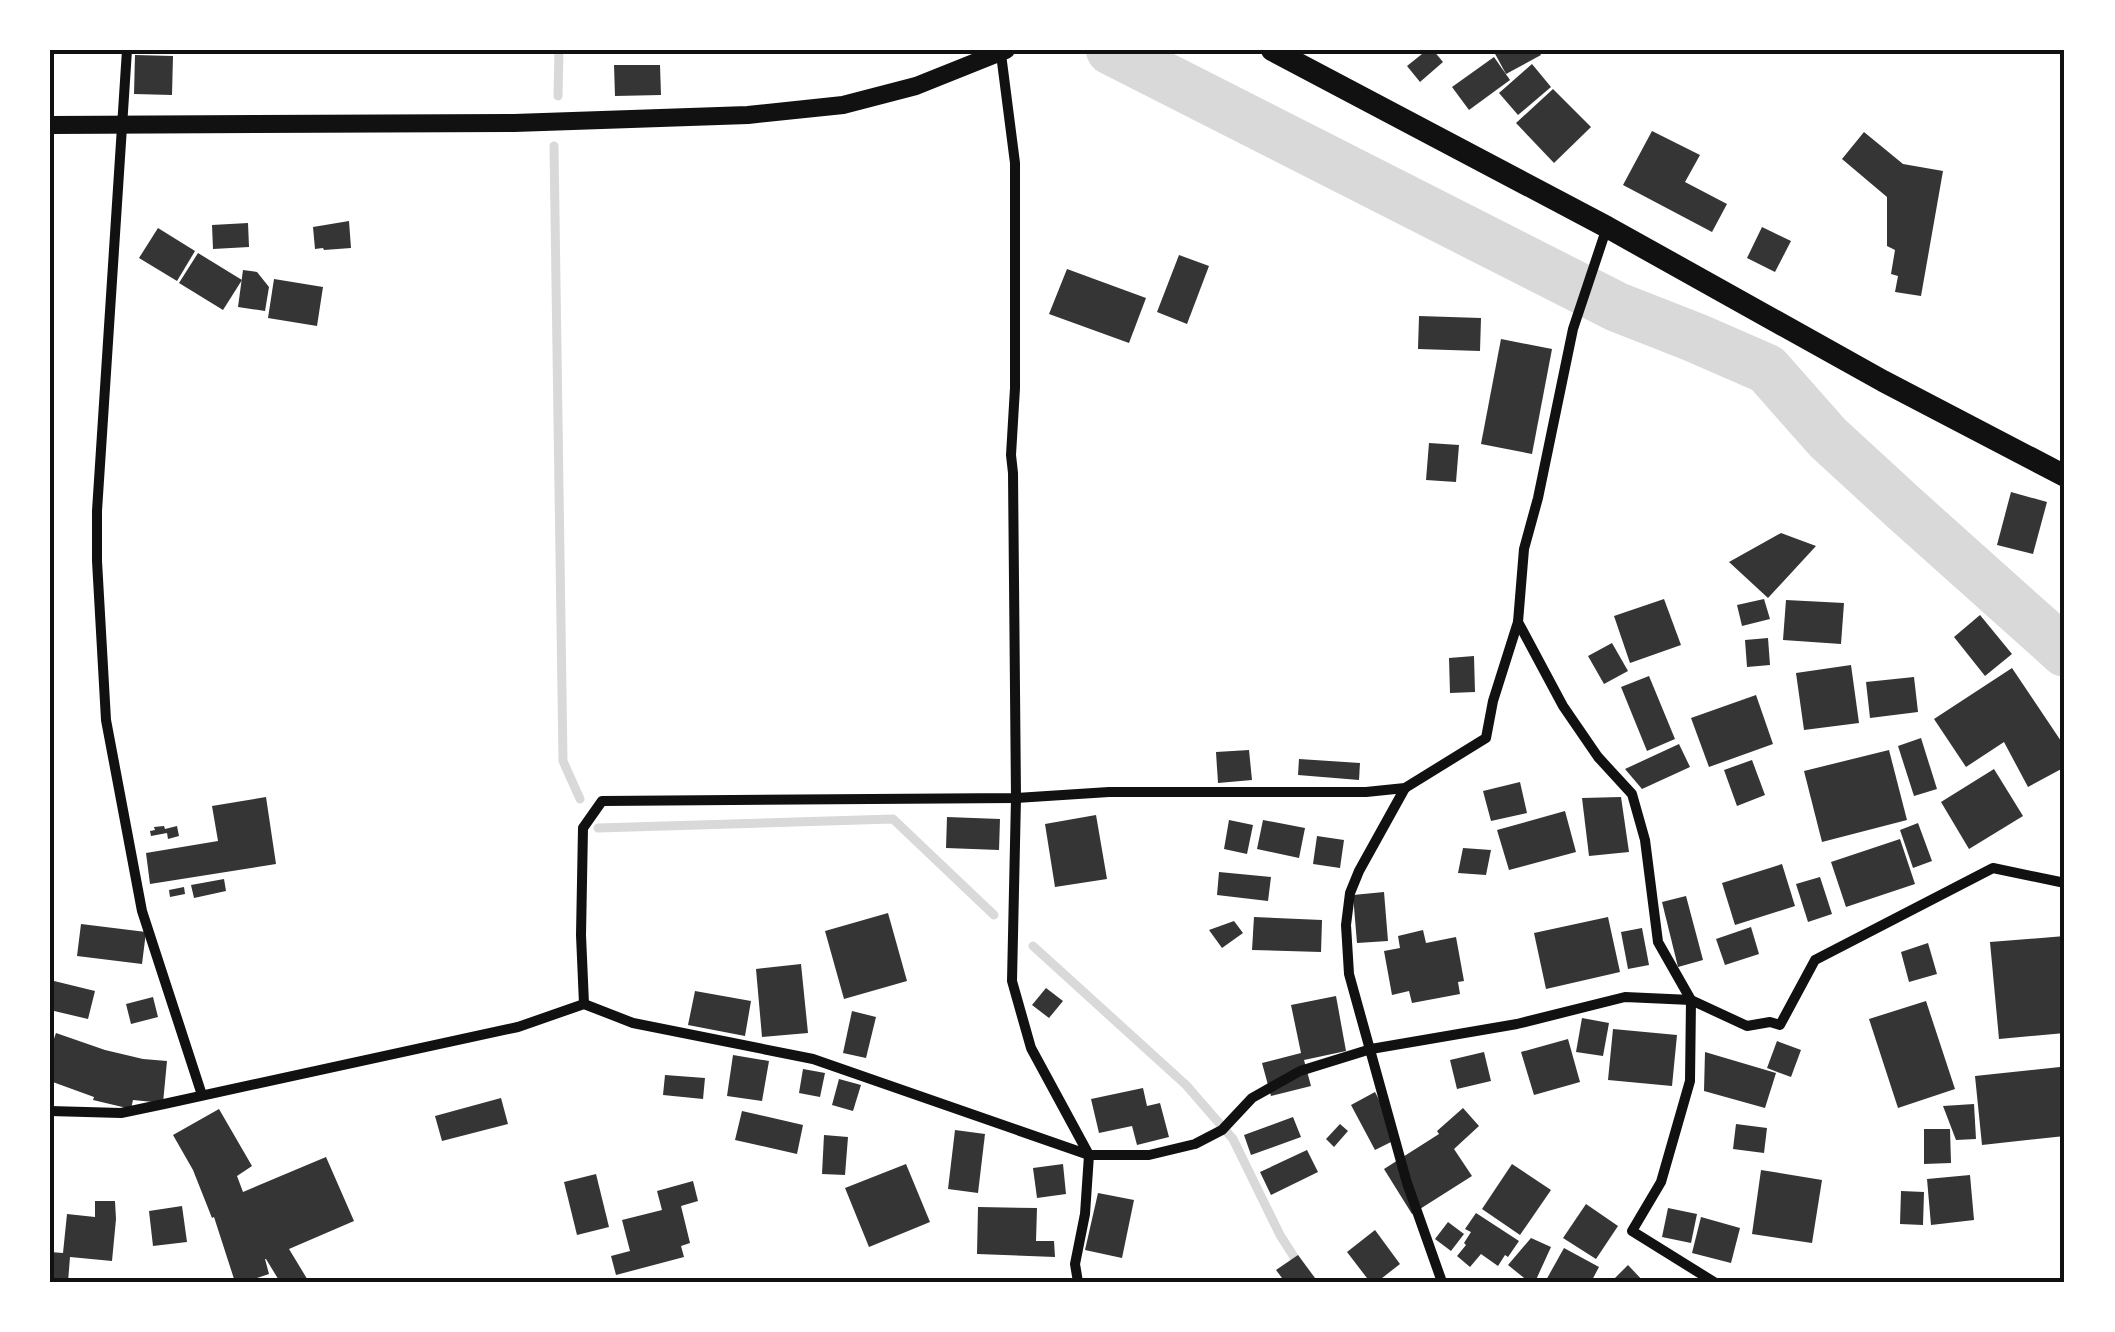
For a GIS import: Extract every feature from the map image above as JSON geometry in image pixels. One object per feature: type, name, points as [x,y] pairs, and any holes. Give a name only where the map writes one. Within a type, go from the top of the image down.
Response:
[{"type":"main road","points":[[1272,50],[2065,476]]},
{"type":"street","points":[[127,50],[97,510],[106,720],[142,911],[202,1095]]},
{"type":"street","points":[[50,125],[514,123],[748,115],[842,105],[916,86],[1004,52],[1016,164],[1011,455],[1016,798],[1012,981],[1030,1048],[1089,1155],[1085,1214],[1074,1264],[1078,1282]]},
{"type":"street","points":[[584,1004],[584,828],[602,801],[1016,798],[1109,792],[1366,792],[1405,788],[1486,738],[1493,701],[1518,622],[1524,548],[1573,328],[1607,227]]},
{"type":"street","points":[[1518,622],[1572,719],[1598,757],[1632,794],[1644,840],[1658,942],[1691,1000],[1690,1081],[1661,1182],[1632,1230],[1714,1282]]},
{"type":"street","points":[[1405,788],[1359,870],[1350,894],[1346,926],[1349,974],[1407,1183],[1442,1282]]},
{"type":"street","points":[[50,1111],[121,1113],[518,1027],[584,1004],[633,1023],[813,1058],[1089,1155],[1148,1154],[1196,1144],[1222,1130],[1252,1098],[1300,1071],[1371,1049],[1517,1024],[1625,996],[1691,1000],[1746,1026],[1770,1022],[1780,1025],[1815,960],[1993,868],[2065,883]]},
{"type":"building","points":[[1427,50],[1433,50],[1443,62],[1420,82],[1407,66]]},
{"type":"building","points":[[1493,50],[1538,50],[1541,55],[1506,74]]},
{"type":"building","points":[[135,55],[173,56],[172,95],[134,94]]},
{"type":"building","points":[[1494,57],[1510,80],[1469,110],[1452,87]]},
{"type":"building","points":[[1532,64],[1551,87],[1518,115],[1499,93]]},
{"type":"building","points":[[614,65],[660,65],[661,95],[615,96]]},
{"type":"building","points":[[1553,89],[1591,127],[1554,163],[1516,123]]},
{"type":"building","points":[[1652,131],[1700,155],[1685,182],[1727,204],[1712,232],[1623,185]]},
{"type":"building","points":[[1864,132],[1903,164],[1943,171],[1921,296],[1895,292],[1898,276],[1891,274],[1895,250],[1887,246],[1887,197],[1842,159]]},
{"type":"building","points":[[349,221],[351,248],[315,249],[313,227]]},
{"type":"building","points":[[248,223],[249,247],[213,249],[212,225]]},
{"type":"building","points":[[1762,227],[1791,241],[1775,272],[1747,258]]},
{"type":"building","points":[[158,228],[195,251],[177,281],[139,258]]},
{"type":"building","points":[[198,253],[242,280],[223,310],[179,283]]},
{"type":"building","points":[[1179,255],[1209,266],[1187,324],[1157,312]]},
{"type":"building","points":[[1067,269],[1146,298],[1129,343],[1049,314]]},
{"type":"building","points":[[243,270],[257,272],[269,287],[265,311],[238,307]]},
{"type":"building","points":[[274,279],[323,287],[317,326],[268,318]]},
{"type":"building","points":[[1419,316],[1481,318],[1480,351],[1418,349]]},
{"type":"building","points":[[1501,339],[1552,349],[1532,454],[1481,444]]},
{"type":"building","points":[[1429,443],[1459,445],[1456,482],[1426,480]]},
{"type":"building","points":[[2011,492],[2047,502],[2033,554],[1997,545]]},
{"type":"building","points":[[1781,533],[1816,546],[1768,598],[1729,562]]},
{"type":"building","points":[[1664,599],[1681,645],[1630,663],[1614,616]]},
{"type":"building","points":[[1764,599],[1770,619],[1742,626],[1737,605]]},
{"type":"building","points":[[1786,600],[1844,603],[1841,644],[1783,640]]},
{"type":"building","points":[[1980,615],[2012,654],[1985,676],[1954,637]]},
{"type":"building","points":[[1768,638],[1770,665],[1747,667],[1745,640]]},
{"type":"building","points":[[1612,643],[1628,671],[1604,684],[1588,656]]},
{"type":"building","points":[[1474,656],[1475,692],[1450,693],[1449,658]]},
{"type":"building","points":[[1851,665],[1859,723],[1804,730],[1796,673]]},
{"type":"building","points":[[2012,668],[2065,747],[2065,767],[2028,787],[2004,742],[1966,767],[1934,719]]},
{"type":"building","points":[[1649,676],[1675,739],[1647,751],[1621,687]]},
{"type":"building","points":[[1914,677],[1918,712],[1870,718],[1866,682]]},
{"type":"building","points":[[1756,695],[1773,744],[1709,767],[1691,718]]},
{"type":"building","points":[[1921,738],[1937,789],[1914,796],[1898,746]]},
{"type":"building","points":[[1679,744],[1690,767],[1642,789],[1625,769]]},
{"type":"building","points":[[1249,750],[1252,780],[1218,783],[1216,752]]},
{"type":"building","points":[[1889,750],[1907,820],[1822,842],[1804,771]]},
{"type":"building","points":[[1299,759],[1360,763],[1359,780],[1298,775]]},
{"type":"building","points":[[1752,760],[1765,795],[1737,806],[1724,770]]},
{"type":"building","points":[[1994,769],[2023,816],[1969,849],[1941,802]]},
{"type":"building","points":[[1520,782],[1527,813],[1491,821],[1483,791]]},
{"type":"building","points":[[266,797],[276,864],[150,884],[146,853],[218,841],[212,806]]},
{"type":"building","points":[[1621,797],[1629,852],[1589,856],[1582,798]]},
{"type":"building","points":[[1565,811],[1576,852],[1509,870],[1497,830]]},
{"type":"building","points":[[1096,815],[1107,879],[1055,887],[1045,824]]},
{"type":"building","points":[[947,817],[1000,819],[999,850],[946,848]]},
{"type":"building","points":[[1229,820],[1253,825],[1247,854],[1224,849]]},
{"type":"building","points":[[1263,820],[1305,828],[1299,858],[1257,849]]},
{"type":"building","points":[[1918,823],[1932,861],[1913,868],[1900,830]]},
{"type":"building","points":[[177,826],[179,836],[151,836],[154,827]]},
{"type":"building","points":[[1317,836],[1344,840],[1340,868],[1313,864]]},
{"type":"building","points":[[1900,839],[1915,884],[1846,907],[1831,862]]},
{"type":"building","points":[[1463,848],[1491,850],[1486,875],[1458,873]]},
{"type":"building","points":[[1782,864],[1795,906],[1735,925],[1722,883]]},
{"type":"building","points":[[1219,872],[1271,877],[1268,901],[1217,895]]},
{"type":"building","points":[[1820,877],[1832,914],[1808,922],[1796,884]]},
{"type":"building","points":[[224,879],[226,891],[194,898],[191,885]]},
{"type":"building","points":[[184,887],[185,894],[170,897],[169,890]]},
{"type":"building","points":[[1384,892],[1388,941],[1357,943],[1353,895]]},
{"type":"building","points":[[1686,896],[1703,960],[1678,967],[1662,902]]},
{"type":"building","points":[[888,913],[907,981],[844,999],[825,931]]},
{"type":"building","points":[[1254,917],[1322,920],[1321,952],[1252,950]]},
{"type":"building","points":[[1608,917],[1620,972],[1546,989],[1534,933]]},
{"type":"building","points":[[1234,921],[1243,933],[1222,948],[1209,930]]},
{"type":"building","points":[[81,924],[146,932],[142,964],[77,956]]},
{"type":"building","points":[[1751,927],[1759,954],[1725,965],[1716,939]]},
{"type":"building","points":[[1642,928],[1649,965],[1628,969],[1621,932]]},
{"type":"building","points":[[1423,930],[1426,943],[1456,937],[1464,981],[1458,982],[1460,994],[1412,1003],[1409,991],[1392,995],[1384,951],[1400,948],[1398,936]]},
{"type":"building","points":[[2065,936],[2065,1033],[1999,1039],[1990,942]]},
{"type":"building","points":[[1928,943],[1937,974],[1909,982],[1901,952]]},
{"type":"building","points":[[801,964],[808,1033],[762,1037],[756,969]]},
{"type":"building","points":[[50,980],[95,991],[88,1019],[50,1010]]},
{"type":"building","points":[[1046,988],[1063,1001],[1049,1018],[1032,1005]]},
{"type":"building","points":[[695,991],[751,1001],[745,1036],[688,1025]]},
{"type":"building","points":[[1336,996],[1346,1051],[1304,1060],[1311,1086],[1271,1096],[1262,1063],[1301,1053],[1291,1005]]},
{"type":"building","points":[[153,997],[158,1017],[131,1024],[126,1004]]},
{"type":"building","points":[[1926,1001],[1955,1089],[1898,1108],[1869,1019]]},
{"type":"building","points":[[852,1011],[876,1017],[866,1058],[843,1053]]},
{"type":"building","points":[[1582,1018],[1609,1023],[1603,1056],[1576,1052]]},
{"type":"building","points":[[1613,1029],[1677,1035],[1672,1086],[1608,1080]]},
{"type":"building","points":[[56,1033],[105,1050],[167,1061],[163,1103],[133,1100],[131,1109],[93,1100],[94,1097],[50,1081],[50,1050]]},
{"type":"building","points":[[1568,1039],[1580,1082],[1534,1095],[1521,1052]]},
{"type":"building","points":[[1777,1041],[1801,1050],[1791,1077],[1767,1068]]},
{"type":"building","points":[[1484,1052],[1491,1081],[1457,1089],[1450,1060]]},
{"type":"building","points":[[1705,1052],[1776,1073],[1765,1108],[1704,1091]]},
{"type":"building","points":[[733,1055],[769,1061],[762,1101],[727,1096]]},
{"type":"building","points":[[2060,1067],[2065,1136],[1982,1145],[1975,1076]]},
{"type":"building","points":[[803,1069],[825,1073],[820,1097],[799,1093]]},
{"type":"building","points":[[665,1075],[705,1078],[703,1099],[663,1095]]},
{"type":"building","points":[[839,1079],[861,1085],[853,1111],[832,1105]]},
{"type":"building","points":[[1143,1088],[1147,1106],[1160,1103],[1169,1137],[1137,1145],[1132,1126],[1099,1133],[1091,1099]]},
{"type":"building","points":[[1375,1092],[1399,1138],[1375,1150],[1351,1105]]},
{"type":"building","points":[[501,1098],[508,1124],[442,1141],[435,1116]]},
{"type":"building","points":[[1974,1104],[1976,1139],[1956,1140],[1943,1106]]},
{"type":"building","points":[[1463,1108],[1479,1126],[1454,1149],[1472,1176],[1412,1214],[1384,1169],[1439,1134],[1437,1131]]},
{"type":"building","points":[[219,1109],[252,1166],[237,1176],[243,1192],[326,1157],[354,1221],[289,1249],[309,1282],[280,1282],[265,1259],[269,1274],[235,1282],[214,1217],[173,1135]]},
{"type":"building","points":[[742,1111],[803,1125],[797,1154],[735,1140]]},
{"type":"building","points":[[1293,1117],[1301,1137],[1251,1155],[1244,1135]]},
{"type":"building","points":[[1340,1124],[1348,1131],[1334,1147],[1326,1139]]},
{"type":"building","points":[[1736,1124],[1767,1128],[1764,1153],[1733,1149]]},
{"type":"building","points":[[1924,1129],[1950,1129],[1951,1163],[1924,1164]]},
{"type":"building","points":[[955,1130],[985,1134],[978,1193],[948,1189]]},
{"type":"building","points":[[824,1135],[848,1137],[845,1175],[822,1174]]},
{"type":"building","points":[[1307,1150],[1318,1172],[1271,1195],[1260,1172]]},
{"type":"building","points":[[906,1164],[930,1222],[869,1247],[845,1188]]},
{"type":"building","points":[[1063,1164],[1066,1194],[1037,1198],[1033,1168]]},
{"type":"building","points":[[1512,1164],[1551,1190],[1520,1235],[1482,1209]]},
{"type":"building","points":[[1761,1170],[1822,1180],[1812,1243],[1752,1234]]},
{"type":"building","points":[[596,1174],[609,1227],[577,1235],[564,1182]]},
{"type":"building","points":[[1970,1175],[1974,1220],[1931,1225],[1927,1179]]},
{"type":"building","points":[[693,1181],[698,1201],[681,1206],[690,1243],[681,1246],[684,1257],[616,1275],[611,1256],[630,1251],[622,1220],[662,1210],[657,1191]]},
{"type":"building","points":[[1901,1191],[1924,1192],[1923,1225],[1900,1224]]},
{"type":"building","points":[[1098,1193],[1134,1200],[1122,1258],[1085,1250]]},
{"type":"building","points":[[95,1201],[115,1201],[112,1261],[70,1257],[68,1282],[50,1282],[50,1252],[63,1253],[67,1214],[95,1217]]},
{"type":"building","points":[[1586,1204],[1618,1226],[1596,1259],[1563,1238]]},
{"type":"building","points":[[182,1206],[187,1242],[153,1246],[149,1211]]},
{"type":"building","points":[[978,1207],[1037,1208],[1036,1241],[1054,1241],[1055,1257],[977,1254]]},
{"type":"building","points":[[1668,1208],[1697,1214],[1691,1243],[1662,1237]]},
{"type":"building","points":[[1476,1213],[1519,1241],[1498,1266],[1481,1254],[1470,1267],[1457,1256],[1466,1245],[1471,1232],[1465,1229]]},
{"type":"building","points":[[1701,1217],[1740,1228],[1731,1263],[1692,1253]]},
{"type":"building","points":[[1448,1222],[1464,1234],[1451,1251],[1435,1239]]},
{"type":"building","points":[[1375,1230],[1400,1264],[1377,1282],[1370,1282],[1347,1252]]},
{"type":"building","points":[[1531,1238],[1551,1247],[1535,1282],[1529,1282],[1508,1265]]},
{"type":"building","points":[[1564,1248],[1599,1267],[1591,1282],[1545,1282]]},
{"type":"building","points":[[1298,1255],[1318,1282],[1285,1282],[1276,1270]]},
{"type":"building","points":[[1628,1265],[1644,1282],[1611,1282]]},
{"type":"waterway","points":[[558,96],[559,50]]},
{"type":"waterway","points":[[1111,50],[1617,307],[1767,369],[1828,438],[2065,652]]},
{"type":"waterway","points":[[554,146],[563,761],[580,799]]},
{"type":"waterway","points":[[598,828],[893,819],[994,915]]},
{"type":"waterway","points":[[1033,946],[1186,1085],[1233,1139],[1280,1235],[1310,1282]]}]
